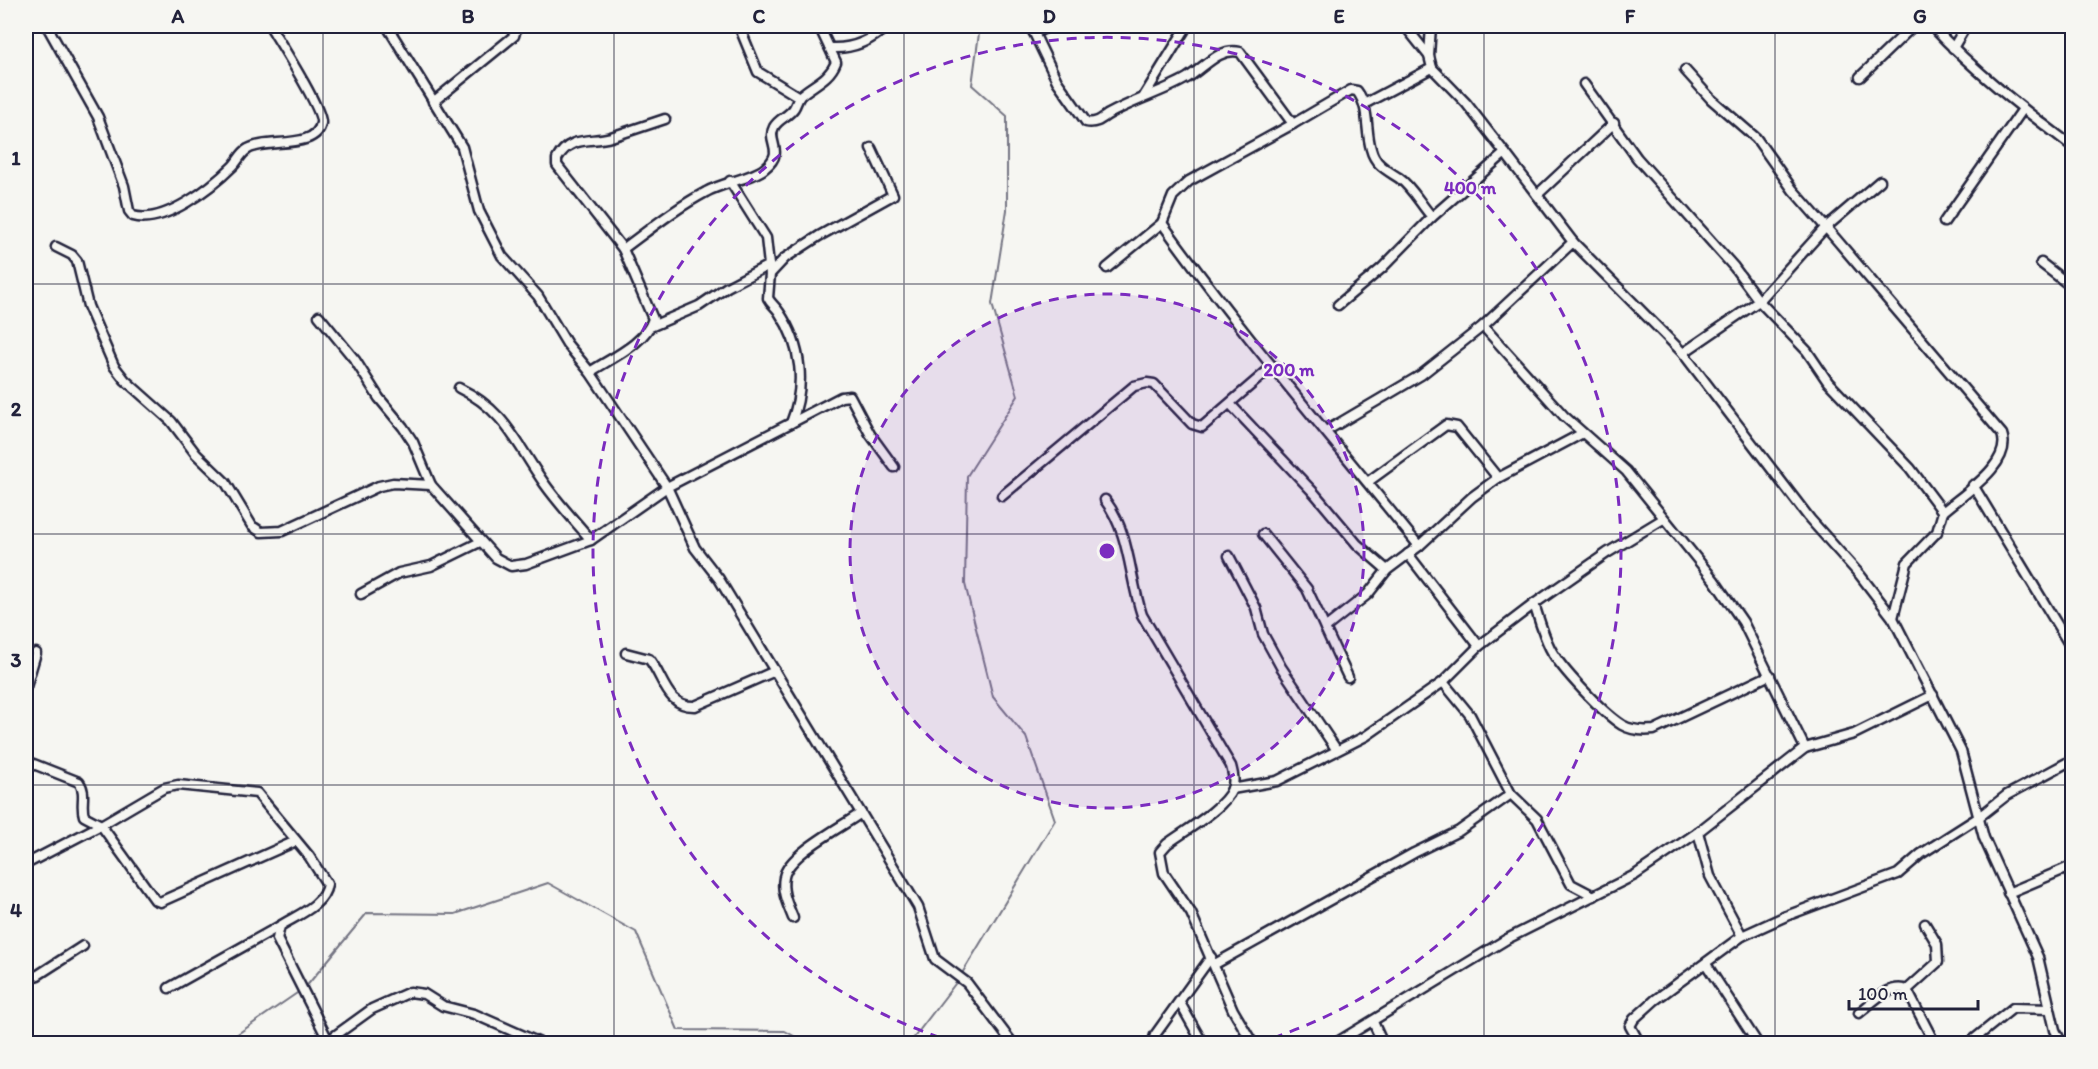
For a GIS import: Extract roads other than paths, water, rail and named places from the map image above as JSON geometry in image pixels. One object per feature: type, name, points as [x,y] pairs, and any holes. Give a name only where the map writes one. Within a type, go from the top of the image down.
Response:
[{"type":"street","points":[[47,26],[98,117],[124,186],[129,211],[137,217],[163,214],[177,208],[217,179],[250,147],[305,139],[319,130],[322,120],[316,106],[270,26]]},
{"type":"street","points":[[387,26],[462,147],[479,211],[502,256],[538,296],[567,344],[590,372],[667,487],[694,548],[719,579],[918,907],[935,959],[967,983],[1013,1044]]},
{"type":"street","points":[[433,102],[514,36],[517,26]]},
{"type":"street","points":[[739,26],[758,72],[799,97]]},
{"type":"street","points":[[623,249],[676,210],[730,181],[758,173],[771,162],[776,152],[773,129],[794,108],[799,97],[832,71],[836,62],[819,26]]},
{"type":"street","points":[[831,48],[846,48],[863,42],[888,26]]},
{"type":"street","points":[[1050,26],[1031,29],[1057,81],[1086,122],[1096,122],[1144,96],[1186,78],[1217,56],[1236,51],[1244,54],[1293,124]]},
{"type":"street","points":[[1144,96],[1187,26]]},
{"type":"street","points":[[1405,26],[1430,56]]},
{"type":"street","points":[[1431,26],[1432,68],[1466,104],[1573,242],[1683,352],[1810,519],[1860,574],[1893,618],[1961,751],[1984,838],[2038,957],[2049,1009],[2062,1044]]},
{"type":"street","points":[[1860,77],[1913,26]]},
{"type":"street","points":[[1932,26],[1953,48],[2023,109],[2073,146]]},
{"type":"street","points":[[1953,48],[1966,26]]},
{"type":"street","points":[[1366,103],[1432,68]]},
{"type":"street","points":[[1684,70],[1711,99],[1756,138],[1793,190],[2001,434],[2005,448],[1999,463],[1943,512],[1937,532],[1907,563],[1893,618]]},
{"type":"street","points":[[1584,84],[1637,158],[1734,267],[1759,301],[1807,351],[1828,382],[1910,468],[1943,512]]},
{"type":"street","points":[[1107,268],[1162,223],[1173,196],[1189,182],[1351,90],[1357,91],[1366,103],[1369,138],[1374,156],[1387,172],[1399,178],[1432,217]]},
{"type":"street","points":[[1944,222],[2023,109]]},
{"type":"street","points":[[650,327],[653,319],[648,303],[623,249],[557,165],[557,159],[565,149],[577,142],[607,138],[665,119]]},
{"type":"street","points":[[1538,195],[1614,123]]},
{"type":"street","points":[[590,372],[627,348],[650,327],[699,306],[727,287],[769,270],[819,236],[893,195],[871,148]]},
{"type":"street","points":[[1338,305],[1382,268],[1432,217],[1504,153]]},
{"type":"street","points":[[730,181],[742,204],[762,230],[767,243],[768,298],[779,311],[800,359],[799,396],[792,423]]},
{"type":"street","points":[[1683,352],[1759,301],[1825,228],[1880,181]]},
{"type":"street","points":[[1162,223],[1212,292],[1419,546]]},
{"type":"street","points":[[1326,431],[1421,375],[1483,326],[1573,242]]},
{"type":"street","points":[[56,248],[72,255],[77,261],[88,306],[119,373],[171,421],[196,454],[226,483],[252,526],[261,532],[282,531],[379,486],[393,483],[431,485]]},
{"type":"street","points":[[2041,263],[2073,287]]},
{"type":"street","points":[[319,316],[355,360],[379,398],[413,442],[431,485],[450,503],[480,542],[503,563],[517,566],[591,540],[667,487],[841,397],[850,396],[870,434],[894,467]]},
{"type":"street","points":[[1483,326],[1521,371],[1581,434],[1626,471],[1714,580],[1743,622],[1805,748]]},
{"type":"street","points":[[1002,496],[1126,390],[1134,386],[1154,384],[1196,427],[1202,427],[1231,405],[1273,366]]},
{"type":"street","points":[[459,388],[481,398],[503,419],[544,483],[591,540]]},
{"type":"street","points":[[1231,405],[1315,494],[1357,544],[1387,570]]},
{"type":"street","points":[[1369,482],[1446,425],[1457,427],[1498,478]]},
{"type":"street","points":[[1324,628],[1368,594],[1387,570],[1419,546],[1472,497],[1498,478],[1581,434]]},
{"type":"street","points":[[1973,485],[2073,649]]},
{"type":"street","points":[[1105,500],[1123,530],[1135,594],[1142,615],[1231,766],[1234,778],[1232,789],[1226,800],[1160,852],[1164,873],[1191,913],[1233,1010],[1253,1044]]},
{"type":"street","points":[[1232,789],[1277,781],[1336,749],[1366,736],[1443,682],[1479,646],[1534,604],[1607,553],[1663,519]]},
{"type":"street","points":[[1263,534],[1307,589],[1348,677]]},
{"type":"street","points":[[361,594],[399,573],[437,564],[480,542]]},
{"type":"street","points":[[1408,554],[1479,646]]},
{"type":"street","points":[[1228,556],[1256,608],[1263,634],[1281,667],[1336,749]]},
{"type":"street","points":[[1534,604],[1550,648],[1560,664],[1623,726],[1637,731],[1654,730],[1770,675]]},
{"type":"street","points":[[26,687],[36,653]]},
{"type":"street","points":[[626,653],[648,659],[670,697],[687,707],[775,671]]},
{"type":"street","points":[[1443,682],[1470,715],[1511,794],[1537,819],[1571,884],[1594,896]]},
{"type":"street","points":[[1334,1044],[1507,939],[1635,875],[1698,832],[1805,748],[1854,734],[1933,695]]},
{"type":"street","points":[[1640,1044],[1632,1030],[1634,1020],[1655,1000],[1742,936],[1786,916],[1898,874],[1921,854],[1979,818],[2007,795],[2073,760]]},
{"type":"street","points":[[26,761],[79,782],[84,792],[82,813],[101,825],[155,900],[160,902],[296,841]]},
{"type":"street","points":[[26,864],[171,786],[234,792],[247,790],[256,793],[266,802],[322,875],[327,884],[326,892],[312,907],[170,988]]},
{"type":"street","points":[[1152,1044],[1163,1023],[1213,961],[1414,852],[1459,831],[1511,794]]},
{"type":"street","points":[[793,918],[784,894],[787,869],[798,856],[861,813]]},
{"type":"street","points":[[1698,832],[1718,896],[1742,936]]},
{"type":"street","points":[[2008,893],[2070,867],[2073,878]]},
{"type":"street","points":[[1907,990],[1938,962],[1937,944],[1925,924]]},
{"type":"street","points":[[280,926],[277,939],[329,1042],[372,1009],[410,993],[424,994],[442,1006],[474,1014],[542,1044]]},
{"type":"street","points":[[26,979],[38,975],[83,946]]},
{"type":"street","points":[[1706,964],[1758,1044]]},
{"type":"street","points":[[1859,1013],[1889,990],[1896,988],[1907,990]]},
{"type":"street","points":[[1907,990],[1935,1044]]},
{"type":"street","points":[[1180,1003],[1203,1044]]},
{"type":"street","points":[[1968,1044],[2013,1008],[2049,1009]]},
{"type":"street","points":[[1373,1022],[1383,1044]]},
{"type":"waterway","points":[[961,975],[1055,820],[1026,737],[993,697],[965,584],[967,476],[1018,396],[992,304],[1007,210],[1007,116],[972,85],[980,26]]},
{"type":"waterway","points":[[305,988],[367,913],[455,914],[548,883],[636,932],[678,1030],[785,1031],[808,1044]]},
{"type":"waterway","points":[[909,1044],[958,980]]},
{"type":"waterway","points":[[223,1044],[300,991]]}]
